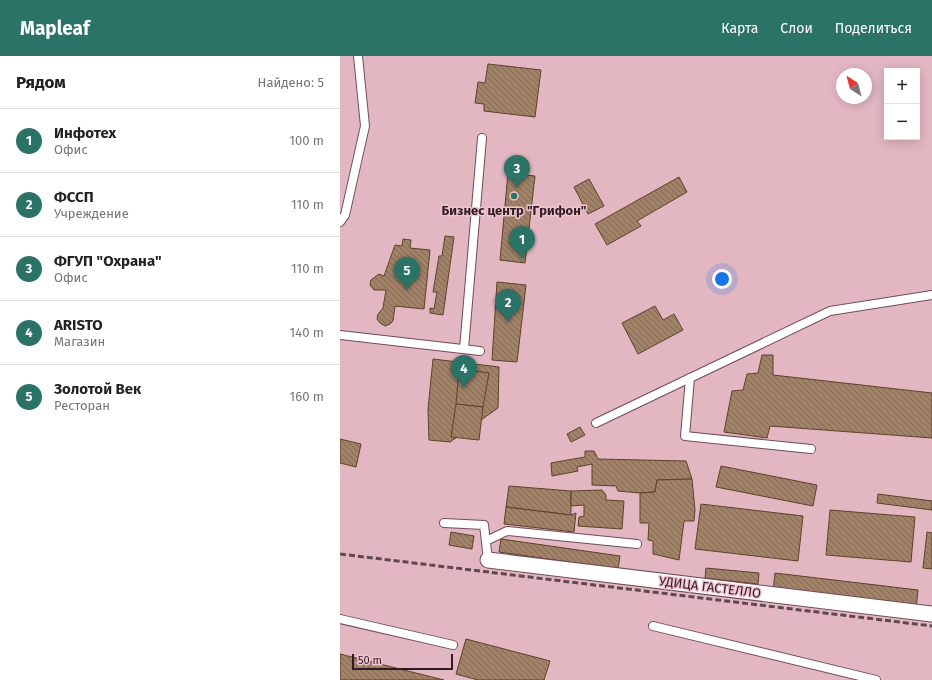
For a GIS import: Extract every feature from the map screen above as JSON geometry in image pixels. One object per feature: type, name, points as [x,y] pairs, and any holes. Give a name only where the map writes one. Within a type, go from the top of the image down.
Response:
[{"type":"street","name":"УДИЦА ГАСТЕЛЛО","points":[[488,560],[932,614]]},
{"type":"lane","points":[[340,222],[346,215],[365,126],[358,56]]},
{"type":"lane","points":[[464,350],[482,138]]},
{"type":"lane","points":[[596,423],[830,311],[932,295]]},
{"type":"lane","points":[[340,335],[480,351]]},
{"type":"lane","points":[[690,378],[685,436],[811,449]]},
{"type":"lane","points":[[444,522],[484,525],[488,560]]},
{"type":"lane","points":[[486,541],[507,531],[637,544]]},
{"type":"lane","points":[[340,619],[453,645]]},
{"type":"lane","points":[[653,626],[876,680]]},
{"type":"building","points":[[488,64],[541,70],[535,117],[484,111],[484,104],[475,103],[478,82],[485,83]]},
{"type":"building","points":[[508,173],[535,176],[525,263],[500,260]]},
{"type":"building","points":[[679,177],[687,192],[637,221],[641,226],[607,245],[595,224]]},
{"type":"building","points":[[589,179],[604,206],[588,214],[574,187]]},
{"type":"building","points":[[445,236],[454,237],[443,315],[430,313],[430,308],[434,309],[437,292],[433,292],[439,256],[442,256]]},
{"type":"building","points":[[403,239],[411,240],[410,248],[430,250],[424,309],[395,306],[393,321],[385,326],[377,319],[378,314],[383,308],[386,290],[374,290],[370,285],[371,280],[379,274],[384,276],[395,245],[402,246]]},
{"type":"building","points":[[497,282],[526,285],[517,362],[492,360]]},
{"type":"building","points":[[655,306],[663,320],[674,314],[683,330],[638,354],[622,323]]},
{"type":"building","points":[[762,355],[773,355],[773,375],[932,393],[932,438],[770,426],[767,438],[724,432],[732,391],[743,390],[747,374],[758,373]]},
{"type":"building","points":[[433,359],[499,367],[498,408],[450,442],[429,440],[428,409]]},
{"type":"building","points":[[459,369],[489,373],[483,407],[456,404]]},
{"type":"building","points":[[456,404],[483,407],[479,440],[451,437]]},
{"type":"building","points":[[580,427],[585,435],[571,442],[567,434]]},
{"type":"building","points":[[340,439],[361,444],[356,467],[340,463]]},
{"type":"building","points":[[585,451],[594,451],[598,459],[686,461],[692,479],[657,480],[655,492],[640,493],[618,491],[616,486],[592,485],[592,464],[577,467],[578,471],[552,476],[551,463],[585,457]]},
{"type":"building","points":[[721,466],[817,485],[813,506],[716,487]]},
{"type":"building","points":[[692,479],[695,510],[694,521],[684,521],[679,560],[653,554],[653,541],[648,540],[649,523],[640,523],[640,493],[655,492],[657,480]]},
{"type":"building","points":[[509,486],[571,491],[571,515],[506,507]]},
{"type":"building","points":[[602,490],[606,495],[606,500],[624,501],[622,529],[578,526],[579,517],[584,516],[584,505],[571,506],[571,491]]},
{"type":"building","points":[[878,494],[932,501],[932,510],[877,503]]},
{"type":"building","points":[[701,504],[803,516],[798,561],[695,549]]},
{"type":"building","points":[[506,507],[571,515],[576,513],[574,532],[504,524]]},
{"type":"building","points":[[830,510],[915,517],[911,562],[826,555]]},
{"type":"building","points":[[451,532],[474,536],[472,549],[449,545]]},
{"type":"building","points":[[927,532],[932,533],[932,569],[923,568]]},
{"type":"building","points":[[501,539],[620,556],[618,569],[499,552]]},
{"type":"building","points":[[706,568],[759,573],[758,584],[705,578]]},
{"type":"building","points":[[775,573],[918,590],[916,609],[773,592]]},
{"type":"building","points":[[466,639],[550,661],[544,680],[478,680],[456,674]]},
{"type":"building","points":[[340,654],[444,680],[340,680]]},
{"type":"railway","points":[[340,554],[932,626]]},
{"type":"place","name":"ФГУП \"Охрана\"","points":[[517,188]]},
{"type":"place","name":"Бизнес центр \"Грифон\"","points":[[514,196]]},
{"type":"place","name":"Инфотех","points":[[522,259]]},
{"type":"place","name":"Золотой Век","points":[[407,290]]},
{"type":"place","name":"ФССП","points":[[508,322]]},
{"type":"place","name":"ARISTO","points":[[464,388]]}]
